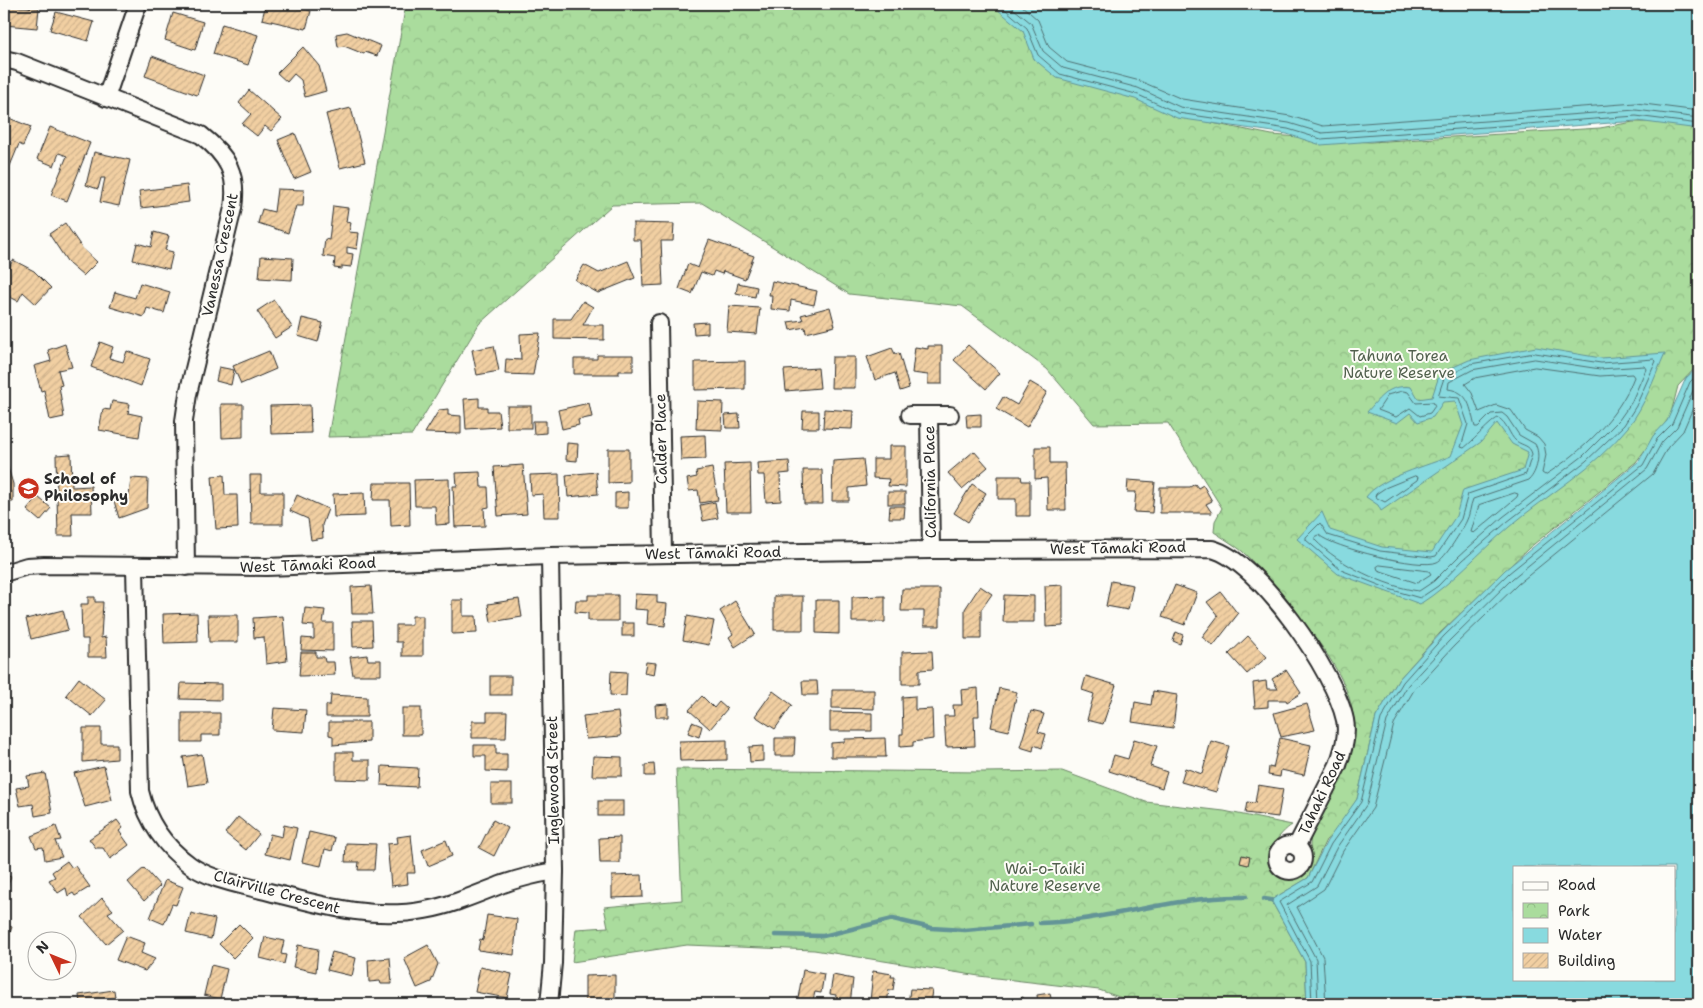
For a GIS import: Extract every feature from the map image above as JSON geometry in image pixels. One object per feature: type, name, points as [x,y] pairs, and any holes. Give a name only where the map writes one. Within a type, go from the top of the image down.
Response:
[{"type":"street","points":[[106,98],[138,4]]},
{"type":"street","name":"Vanessa Crescent","points":[[4,59],[17,62],[201,135],[224,157],[232,170],[235,183],[233,208],[188,394],[184,421],[186,567]]},
{"type":"street","name":"Calder Place","points":[[659,323],[663,554]]},
{"type":"street","name":"California Place","points":[[910,415],[950,415]]},
{"type":"street","name":"California Place","points":[[929,415],[931,550]]},
{"type":"street","name":"West Tāmaki Road","points":[[4,573],[27,566],[44,565],[186,567],[321,565],[550,556],[1200,547],[1222,551],[1243,565],[1310,645],[1330,679],[1342,709]]},
{"type":"street","name":"Inglewood Street","points":[[549,1004],[553,963],[555,871],[550,556]]},
{"type":"street","name":"Clairville Crescent","points":[[135,567],[140,792],[147,815],[156,829],[168,846],[191,866],[239,884],[317,904],[382,914],[424,911],[455,904],[524,877],[555,871]]},
{"type":"street","name":"Tahaki Road","points":[[1296,846],[1338,765],[1343,751],[1346,737],[1342,709]]},
{"type":"green space","name":"Tahuna Torea Nature Reserve","points":[[406,4],[1013,4],[1182,117],[1272,135],[1370,142],[1600,128],[1633,122],[1668,122],[1699,130],[1699,364],[1678,386],[1670,417],[1636,462],[1529,548],[1440,633],[1399,679],[1376,717],[1357,799],[1335,835],[1326,840],[1308,878],[1271,900],[1305,962],[1307,1004],[1139,1004],[1099,990],[979,976],[814,950],[687,945],[572,962],[576,929],[608,927],[604,907],[682,900],[676,769],[1062,771],[1146,802],[1224,811],[1292,825],[1282,833],[1274,845],[1269,859],[1270,865],[1276,874],[1290,878],[1303,873],[1310,861],[1312,834],[1342,778],[1352,749],[1354,733],[1353,715],[1343,682],[1312,633],[1251,560],[1242,551],[1214,532],[1215,521],[1222,508],[1168,423],[1094,424],[1047,369],[962,306],[849,294],[702,203],[612,205],[479,324],[412,435],[328,437]]},
{"type":"water","points":[[991,4],[1699,4],[1699,129],[1637,121],[1321,145],[1287,134],[1177,118],[1135,99],[1057,78],[1034,59],[1023,31]]},
{"type":"water","points":[[1536,347],[1601,358],[1665,353],[1649,392],[1634,419],[1615,442],[1586,468],[1509,527],[1455,577],[1420,604],[1338,574],[1297,539],[1322,512],[1330,530],[1382,547],[1432,552],[1456,516],[1463,490],[1523,470],[1528,452],[1512,444],[1497,423],[1481,442],[1381,511],[1378,505],[1366,497],[1372,490],[1393,478],[1451,456],[1463,425],[1455,401],[1443,402],[1433,417],[1418,422],[1410,413],[1397,423],[1367,412],[1386,393],[1397,388],[1411,387],[1418,399],[1432,397],[1440,373],[1469,360]]},
{"type":"water","points":[[1699,366],[1699,1004],[1307,1004],[1305,962],[1271,900],[1308,878],[1327,841],[1357,799],[1376,717],[1399,679],[1441,633],[1505,570],[1639,461],[1653,436],[1667,421],[1686,378]]},
{"type":"building","points":[[266,4],[282,4],[311,11],[306,29],[262,19]]},
{"type":"building","points":[[370,4],[397,4],[396,9]]},
{"type":"building","points":[[4,6],[39,8],[37,28],[4,25]]},
{"type":"building","points":[[56,12],[94,22],[88,41],[50,30]]},
{"type":"building","points":[[173,13],[203,22],[195,50],[165,40]]},
{"type":"building","points":[[222,24],[258,35],[248,65],[213,54]]},
{"type":"building","points":[[347,32],[381,46],[377,56],[365,52],[364,54],[344,46],[338,47],[336,34]]},
{"type":"building","points":[[303,47],[319,66],[326,91],[305,97],[301,80],[294,74],[287,82],[277,73]]},
{"type":"building","points":[[152,56],[204,75],[197,95],[145,76]]},
{"type":"building","points":[[249,90],[282,119],[271,131],[265,126],[257,136],[242,124],[251,114],[239,103]]},
{"type":"building","points":[[351,108],[365,162],[340,168],[326,114]]},
{"type":"building","points":[[4,116],[31,127],[23,146],[19,144],[10,166],[4,163]]},
{"type":"building","points":[[50,127],[90,143],[67,201],[51,195],[67,156],[59,153],[54,166],[37,159]]},
{"type":"building","points":[[295,133],[311,172],[294,179],[278,140]]},
{"type":"building","points":[[94,152],[130,160],[119,206],[100,202],[105,178],[101,178],[98,189],[86,185]]},
{"type":"building","points":[[187,185],[189,202],[141,208],[139,191]]},
{"type":"building","points":[[277,189],[304,190],[303,206],[296,206],[288,233],[258,223],[262,209],[274,212]]},
{"type":"building","points":[[333,206],[348,208],[346,222],[351,223],[349,232],[359,233],[357,249],[347,247],[347,253],[353,254],[351,267],[342,266],[342,269],[334,268],[335,258],[323,256],[325,239],[329,240]]},
{"type":"building","points":[[65,223],[82,248],[97,262],[83,276],[69,264],[49,234]]},
{"type":"building","points":[[633,223],[674,224],[673,241],[661,241],[663,285],[643,286],[641,240],[633,240]]},
{"type":"building","points":[[154,232],[169,236],[165,250],[173,252],[169,269],[133,260],[137,243],[151,247]]},
{"type":"building","points":[[709,240],[754,256],[745,279],[723,271],[722,274],[714,271],[712,276],[701,272],[692,294],[679,289],[688,264],[698,268]]},
{"type":"building","points":[[261,256],[293,258],[292,280],[259,278]]},
{"type":"building","points":[[13,260],[34,271],[51,288],[36,304],[23,292],[18,301],[4,294],[4,277]]},
{"type":"building","points":[[628,261],[635,278],[598,293],[575,280],[584,265],[599,273]]},
{"type":"building","points":[[772,281],[817,291],[814,305],[791,300],[790,311],[771,309],[772,295],[769,295]]},
{"type":"building","points":[[140,283],[170,292],[164,313],[147,308],[144,317],[110,307],[115,292],[135,298]]},
{"type":"building","points":[[738,283],[757,287],[755,297],[736,293]]},
{"type":"building","points":[[274,300],[292,327],[275,338],[257,311]]},
{"type":"building","points":[[583,301],[593,307],[583,325],[604,325],[604,340],[554,339],[554,319],[571,319]]},
{"type":"building","points":[[729,306],[760,308],[757,334],[727,332]]},
{"type":"building","points":[[830,307],[835,326],[806,333],[805,327],[790,330],[788,322],[803,320],[801,315]]},
{"type":"building","points":[[302,318],[323,323],[318,342],[298,336]]},
{"type":"building","points":[[708,322],[708,333],[694,334],[693,323]]},
{"type":"building","points":[[540,333],[533,375],[505,374],[506,359],[521,360],[520,334]]},
{"type":"building","points":[[100,342],[113,347],[109,358],[123,362],[127,351],[150,359],[141,386],[91,367]]},
{"type":"building","points":[[65,344],[72,367],[58,370],[62,385],[59,386],[64,417],[50,420],[44,390],[41,391],[34,366],[51,361],[48,350]]},
{"type":"building","points":[[968,345],[1000,373],[986,389],[954,360]]},
{"type":"building","points":[[494,346],[499,371],[477,375],[472,350]]},
{"type":"building","points":[[928,346],[942,346],[942,384],[928,384],[928,375],[912,373],[915,347],[928,349]]},
{"type":"building","points":[[892,348],[895,354],[899,353],[909,388],[900,391],[895,373],[875,380],[867,357]]},
{"type":"building","points":[[269,351],[276,369],[241,384],[233,366]]},
{"type":"building","points":[[597,355],[633,355],[633,371],[619,371],[619,374],[574,374],[574,359],[597,359]]},
{"type":"building","points":[[832,357],[855,357],[855,388],[831,388]]},
{"type":"building","points":[[745,361],[745,389],[695,390],[695,362]]},
{"type":"building","points":[[219,367],[234,370],[231,385],[216,381]]},
{"type":"building","points":[[818,368],[820,388],[786,391],[784,370]]},
{"type":"building","points":[[1030,382],[1047,392],[1027,427],[996,409],[1003,397],[1017,405]]},
{"type":"building","points":[[479,398],[479,407],[487,407],[487,411],[498,411],[500,427],[466,429],[464,399]]},
{"type":"building","points":[[112,401],[130,404],[128,413],[142,416],[139,437],[99,430],[103,409],[110,410]]},
{"type":"building","points":[[697,401],[723,402],[722,430],[696,429]]},
{"type":"building","points":[[589,403],[592,417],[578,420],[579,425],[562,429],[558,410]]},
{"type":"building","points":[[221,404],[243,404],[243,437],[222,438]]},
{"type":"building","points":[[310,405],[311,433],[271,434],[270,406]]},
{"type":"building","points":[[507,406],[531,406],[531,428],[507,428]]},
{"type":"building","points":[[448,409],[448,415],[461,416],[461,434],[425,433],[439,410]]},
{"type":"building","points":[[824,409],[853,411],[852,429],[823,428]]},
{"type":"building","points":[[803,411],[819,411],[819,428],[802,428]]},
{"type":"building","points":[[739,414],[740,428],[726,428],[725,415]]},
{"type":"building","points":[[981,414],[981,427],[967,427],[966,415]]},
{"type":"building","points":[[533,421],[546,421],[546,433],[534,434]]},
{"type":"building","points":[[705,435],[706,459],[681,460],[680,436]]},
{"type":"building","points":[[567,443],[578,444],[577,461],[566,460]]},
{"type":"building","points":[[889,446],[906,446],[906,487],[888,486],[889,479],[873,478],[873,459],[889,459]]},
{"type":"building","points":[[1035,447],[1050,447],[1050,463],[1065,463],[1066,510],[1048,510],[1047,478],[1035,479]]},
{"type":"building","points":[[608,449],[629,449],[629,482],[608,483]]},
{"type":"building","points":[[974,451],[988,467],[962,489],[948,473]]},
{"type":"building","points":[[71,454],[72,487],[91,486],[92,513],[72,513],[73,536],[58,536],[56,455]]},
{"type":"building","points":[[4,455],[13,484],[13,502],[4,502]]},
{"type":"building","points":[[863,459],[866,486],[849,488],[849,501],[832,501],[833,461]]},
{"type":"building","points":[[789,461],[790,473],[780,474],[781,501],[766,502],[764,475],[758,475],[757,463]]},
{"type":"building","points":[[750,463],[751,512],[726,512],[724,464]]},
{"type":"building","points":[[523,465],[527,514],[498,516],[494,467]]},
{"type":"building","points":[[712,468],[718,500],[700,503],[698,490],[689,491],[687,479],[697,477],[696,471]]},
{"type":"building","points":[[803,470],[822,470],[823,504],[804,504]]},
{"type":"building","points":[[480,472],[481,487],[488,487],[489,507],[484,508],[485,526],[455,527],[453,486],[457,486],[456,473]]},
{"type":"building","points":[[596,472],[598,494],[568,497],[566,475]]},
{"type":"building","points":[[559,474],[560,517],[544,517],[543,494],[531,495],[530,475]]},
{"type":"building","points":[[224,475],[225,495],[237,495],[238,528],[216,529],[212,476]]},
{"type":"building","points":[[250,475],[261,475],[261,492],[283,492],[283,524],[251,524]]},
{"type":"building","points":[[998,476],[1021,476],[1022,481],[1030,481],[1030,516],[1016,516],[1016,499],[998,499]]},
{"type":"building","points":[[131,478],[148,479],[147,508],[119,518],[114,501],[129,496]]},
{"type":"building","points":[[449,479],[450,524],[436,525],[435,506],[415,506],[414,480]]},
{"type":"building","points":[[1128,480],[1155,482],[1152,513],[1134,512],[1136,492],[1127,492]]},
{"type":"building","points":[[374,483],[409,483],[410,525],[391,526],[390,500],[373,500]]},
{"type":"building","points":[[972,484],[986,493],[968,522],[954,513]]},
{"type":"building","points":[[1195,484],[1198,488],[1203,485],[1212,501],[1206,504],[1212,513],[1160,513],[1160,487],[1190,487]]},
{"type":"building","points":[[628,492],[628,508],[615,508],[615,493]]},
{"type":"building","points":[[888,492],[905,492],[905,504],[888,504]]},
{"type":"building","points":[[364,493],[365,516],[334,517],[333,494]]},
{"type":"building","points":[[297,495],[328,509],[322,525],[323,538],[311,540],[308,519],[290,511]]},
{"type":"building","points":[[38,497],[51,508],[40,521],[27,510]]},
{"type":"building","points":[[715,502],[718,518],[703,521],[700,505]]},
{"type":"building","points":[[890,506],[905,506],[904,518],[889,518]]},
{"type":"building","points":[[1111,581],[1133,585],[1128,610],[1106,606]]},
{"type":"building","points":[[1063,585],[1063,626],[1046,627],[1045,586]]},
{"type":"building","points":[[1175,585],[1197,593],[1185,625],[1162,617]]},
{"type":"building","points":[[371,586],[373,614],[352,614],[351,587]]},
{"type":"building","points":[[980,586],[992,594],[981,610],[981,639],[965,639],[965,609]]},
{"type":"building","points":[[902,589],[940,589],[940,626],[924,626],[924,611],[901,611]]},
{"type":"building","points":[[1221,592],[1238,614],[1213,646],[1202,637],[1218,616],[1207,602]]},
{"type":"building","points":[[635,594],[657,595],[657,603],[667,604],[665,626],[647,624],[648,610],[634,609]]},
{"type":"building","points":[[588,595],[618,595],[618,621],[588,621],[588,613],[575,612],[576,600],[588,600]]},
{"type":"building","points":[[1004,595],[1034,596],[1034,622],[1003,622]]},
{"type":"building","points":[[774,596],[803,596],[803,630],[774,630]]},
{"type":"building","points":[[885,596],[885,622],[852,622],[852,597]]},
{"type":"building","points":[[88,597],[95,597],[95,602],[103,602],[101,638],[106,637],[107,657],[88,657],[88,639],[82,639],[81,604],[88,604]]},
{"type":"building","points":[[519,599],[522,617],[491,622],[488,604]]},
{"type":"building","points":[[452,600],[463,600],[463,616],[476,616],[477,633],[452,634]]},
{"type":"building","points":[[816,600],[839,600],[839,634],[816,633]]},
{"type":"building","points":[[735,601],[755,634],[735,647],[729,637],[733,634],[720,611]]},
{"type":"building","points":[[305,608],[325,610],[323,623],[333,623],[333,651],[301,650],[302,638],[314,639],[314,626],[303,625]]},
{"type":"building","points":[[63,610],[68,630],[31,639],[26,619]]},
{"type":"building","points":[[197,613],[198,642],[164,643],[163,614]]},
{"type":"building","points":[[208,615],[238,615],[238,642],[209,642]]},
{"type":"building","points":[[283,616],[287,661],[266,664],[264,637],[254,638],[253,618]]},
{"type":"building","points":[[412,616],[423,616],[423,656],[402,656],[402,642],[396,642],[396,625],[412,625]]},
{"type":"building","points":[[687,616],[714,621],[709,645],[683,640]]},
{"type":"building","points":[[352,621],[372,621],[373,646],[353,647]]},
{"type":"building","points":[[4,623],[8,623],[6,651],[4,651]]},
{"type":"building","points":[[622,623],[634,623],[634,636],[622,636]]},
{"type":"building","points":[[1176,632],[1183,635],[1180,644],[1173,641]]},
{"type":"building","points":[[1248,636],[1267,657],[1247,674],[1229,654]]},
{"type":"building","points":[[932,651],[933,669],[919,670],[919,684],[902,684],[902,652]]},
{"type":"building","points":[[301,652],[316,652],[316,657],[324,657],[325,662],[334,662],[335,675],[299,676]]},
{"type":"building","points":[[367,655],[368,660],[381,660],[381,675],[353,675],[350,657]]},
{"type":"building","points":[[646,662],[656,663],[654,675],[644,673]]},
{"type":"building","points":[[1286,670],[1301,693],[1287,702],[1286,700],[1268,700],[1268,707],[1255,708],[1253,683],[1266,681],[1267,689],[1278,689],[1272,679]]},
{"type":"building","points":[[611,671],[627,672],[626,696],[610,695]]},
{"type":"building","points":[[490,676],[511,676],[511,695],[490,695]]},
{"type":"building","points":[[1086,676],[1116,685],[1103,724],[1087,720],[1094,694],[1082,690]]},
{"type":"building","points":[[79,678],[106,700],[92,716],[66,695]]},
{"type":"building","points":[[802,681],[817,681],[818,695],[803,695]]},
{"type":"building","points":[[181,683],[221,684],[221,700],[180,699]]},
{"type":"building","points":[[978,688],[979,716],[974,716],[975,746],[946,747],[944,716],[954,716],[953,705],[962,705],[961,690]]},
{"type":"building","points":[[999,688],[1017,692],[1009,731],[991,727]]},
{"type":"building","points":[[832,690],[874,690],[874,709],[832,708]]},
{"type":"building","points":[[773,691],[792,705],[775,729],[755,716]]},
{"type":"building","points":[[1153,691],[1177,695],[1173,728],[1132,722],[1135,702],[1151,705]]},
{"type":"building","points":[[331,695],[367,697],[367,717],[326,717],[326,705],[330,705]]},
{"type":"building","points":[[702,696],[714,708],[719,702],[727,709],[710,729],[689,710]]},
{"type":"building","points":[[915,696],[915,710],[932,709],[933,739],[913,742],[913,746],[900,747],[900,734],[903,734],[902,697]]},
{"type":"building","points":[[668,704],[668,717],[656,717],[655,705]]},
{"type":"building","points":[[1307,704],[1315,730],[1281,737],[1274,713]]},
{"type":"building","points":[[274,708],[306,710],[304,732],[272,730]]},
{"type":"building","points":[[402,708],[421,708],[421,735],[402,735]]},
{"type":"building","points":[[1031,711],[1044,714],[1038,732],[1046,734],[1042,748],[1034,745],[1033,751],[1020,747]]},
{"type":"building","points":[[487,712],[507,712],[506,738],[472,738],[472,721],[487,721]]},
{"type":"building","points":[[618,712],[621,736],[586,739],[583,716]]},
{"type":"building","points":[[830,712],[872,713],[872,731],[830,731]]},
{"type":"building","points":[[182,713],[220,713],[220,735],[201,735],[201,742],[182,742]]},
{"type":"building","points":[[329,722],[369,722],[369,742],[333,745],[333,736],[329,735]]},
{"type":"building","points":[[692,722],[702,726],[699,737],[688,733]]},
{"type":"building","points":[[83,728],[101,728],[101,744],[117,744],[117,759],[83,762]]},
{"type":"building","points":[[775,738],[795,738],[794,756],[775,756]]},
{"type":"building","points":[[885,738],[886,757],[831,757],[831,743],[845,742],[845,739]]},
{"type":"building","points":[[1280,738],[1311,745],[1304,775],[1281,770],[1280,777],[1268,775],[1269,767],[1273,768]]},
{"type":"building","points":[[1134,739],[1157,746],[1150,766],[1167,772],[1162,788],[1109,771],[1114,755],[1128,759]]},
{"type":"building","points":[[727,740],[727,760],[680,761],[679,741]]},
{"type":"building","points":[[1211,741],[1229,746],[1216,792],[1181,782],[1185,768],[1202,774]]},
{"type":"building","points":[[474,745],[496,745],[496,754],[507,754],[507,772],[486,771],[486,756],[474,756]]},
{"type":"building","points":[[763,746],[763,761],[750,762],[749,747]]},
{"type":"building","points":[[336,752],[353,752],[353,760],[370,760],[370,780],[336,779]]},
{"type":"building","points":[[202,754],[207,783],[188,786],[183,757]]},
{"type":"building","points":[[593,756],[622,757],[622,776],[592,776]]},
{"type":"building","points":[[654,764],[655,776],[645,776],[645,765]]},
{"type":"building","points":[[104,766],[112,800],[85,807],[74,773]]},
{"type":"building","points":[[382,766],[418,768],[417,787],[381,785]]},
{"type":"building","points":[[45,773],[52,813],[35,816],[33,804],[20,806],[16,788],[29,786],[27,776]]},
{"type":"building","points":[[491,784],[512,784],[512,803],[491,803]]},
{"type":"building","points":[[1258,785],[1283,789],[1278,817],[1245,813],[1247,802],[1255,803]]},
{"type":"building","points":[[598,801],[623,801],[623,816],[598,816]]},
{"type":"building","points":[[238,817],[259,834],[246,850],[225,833]]},
{"type":"building","points":[[117,820],[123,828],[119,831],[129,845],[110,859],[103,848],[96,848],[89,839]]},
{"type":"building","points":[[493,820],[508,828],[494,856],[479,848]]},
{"type":"building","points":[[284,825],[297,828],[290,860],[265,854],[270,834],[282,837]]},
{"type":"building","points":[[56,826],[61,840],[55,841],[62,857],[45,860],[43,847],[36,848],[31,836]]},
{"type":"building","points":[[309,832],[335,838],[332,851],[325,849],[321,866],[302,862]]},
{"type":"building","points":[[411,835],[415,873],[407,873],[408,884],[391,886],[387,844],[398,843],[397,837]]},
{"type":"building","points":[[620,837],[620,863],[600,863],[599,838]]},
{"type":"building","points":[[446,840],[452,856],[428,866],[422,850]]},
{"type":"building","points":[[346,843],[376,844],[374,870],[358,870],[359,862],[345,862]]},
{"type":"building","points":[[1242,855],[1250,857],[1248,865],[1240,863]]},
{"type":"building","points":[[67,861],[72,868],[75,866],[90,887],[75,896],[73,893],[68,896],[66,888],[58,893],[49,880],[55,877],[52,872]]},
{"type":"building","points":[[144,868],[160,886],[144,901],[128,882]]},
{"type":"building","points":[[4,874],[11,877],[4,896]]},
{"type":"building","points":[[642,875],[643,897],[612,898],[612,876]]},
{"type":"building","points":[[165,880],[183,887],[176,905],[172,904],[164,924],[150,918]]},
{"type":"building","points":[[102,898],[113,910],[108,913],[123,930],[106,944],[82,917]]},
{"type":"building","points":[[191,913],[215,919],[211,939],[186,933]]},
{"type":"building","points":[[487,915],[517,919],[514,955],[478,950],[480,939],[483,940]]},
{"type":"building","points":[[4,924],[12,927],[5,946],[4,945]]},
{"type":"building","points":[[239,924],[253,938],[233,958],[219,944]]},
{"type":"building","points":[[126,936],[145,943],[141,953],[155,959],[145,971],[116,960]]},
{"type":"building","points":[[265,937],[284,941],[281,954],[286,955],[284,964],[260,958]]},
{"type":"building","points":[[298,945],[318,949],[316,972],[293,967]]},
{"type":"building","points":[[428,945],[438,964],[431,982],[417,988],[404,958]]},
{"type":"building","points":[[332,952],[356,958],[352,976],[327,970]]},
{"type":"building","points":[[390,958],[392,984],[381,984],[380,981],[369,982],[368,960]]},
{"type":"building","points":[[211,965],[227,969],[220,999],[204,995]]},
{"type":"building","points":[[480,967],[512,974],[507,998],[475,992]]},
{"type":"building","points":[[803,970],[824,974],[821,993],[815,992],[812,1004],[797,1004]]},
{"type":"building","points":[[873,971],[892,974],[891,977],[895,977],[893,990],[889,990],[887,1004],[870,1002]]},
{"type":"building","points":[[615,975],[615,1003],[585,1003],[585,976]]},
{"type":"building","points":[[833,975],[853,979],[850,1004],[835,1004],[836,995],[830,994]]},
{"type":"building","points":[[910,989],[932,990],[930,1004],[908,1004]]},
{"type":"building","points":[[114,990],[116,1004],[80,1004],[79,995]]},
{"type":"building","points":[[1050,993],[1052,1004],[1038,1004],[1037,995]]},
{"type":"building","points":[[1023,997],[1026,1004],[1002,1004]]},
{"type":"building","points":[[1113,997],[1128,1004],[1109,1004]]},
{"type":"waterway","points":[[1040,923],[1091,918],[1194,900],[1246,897]]},
{"type":"waterway","points":[[1264,899],[1271,900]]},
{"type":"waterway","points":[[775,935],[823,936],[893,919],[931,928],[965,930],[1031,924]]},
{"type":"place","name":"School of Philosophy","points":[[28,488]]},
{"type":"park label","name":"Wai-o-Taiki Nature Reserve","points":[[1045,878]]}]
